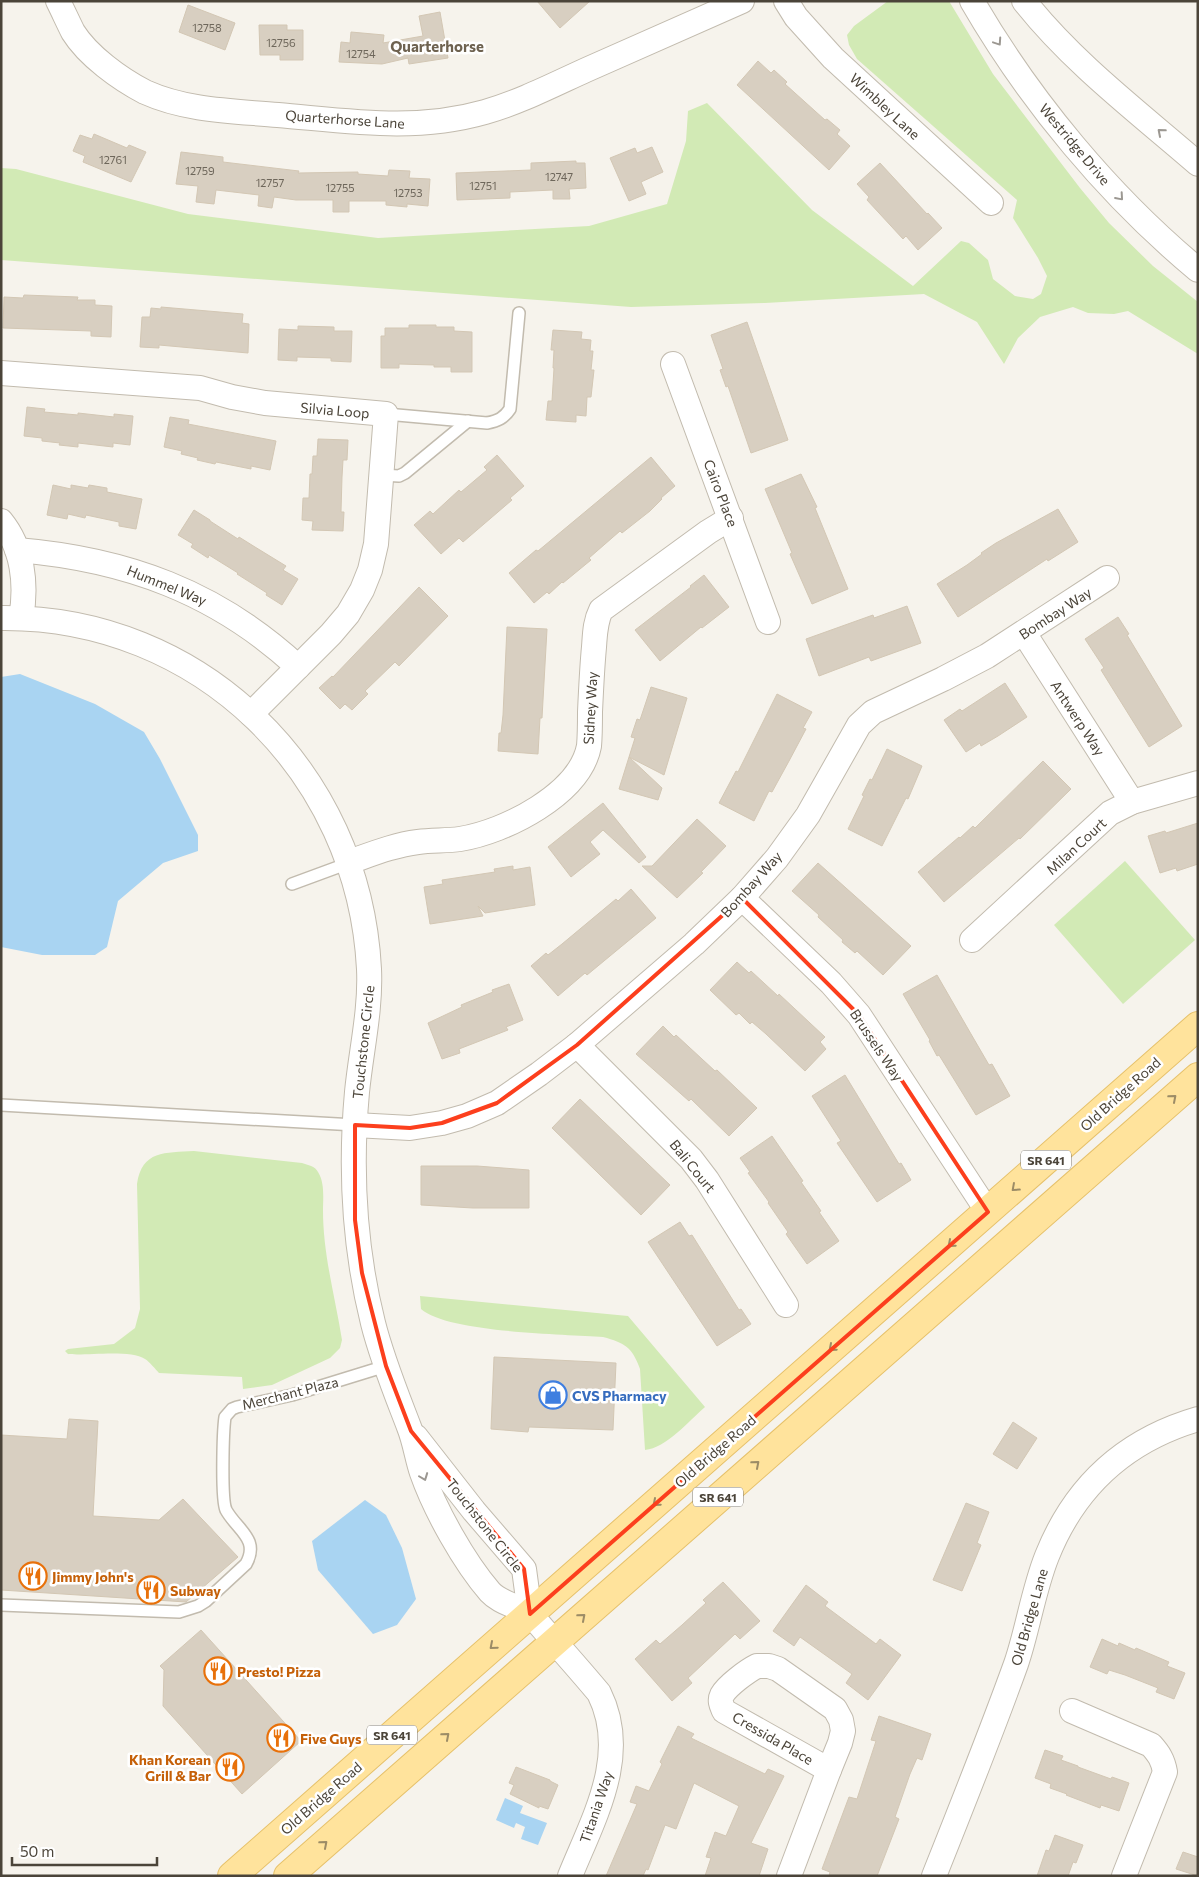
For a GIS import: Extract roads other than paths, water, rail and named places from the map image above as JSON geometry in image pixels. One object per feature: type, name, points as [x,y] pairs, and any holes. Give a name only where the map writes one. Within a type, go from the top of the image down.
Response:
[{"type":"main road","name":"Old Bridge Road","points":[[232,1876],[1198,1026]]},
{"type":"main road","name":"SR 641","points":[[288,1876],[1198,1077]]},
{"type":"street","name":"Quarterhorse Lane","points":[[58,1],[74,32],[101,63],[146,92],[167,100],[196,108],[402,125],[440,122],[484,112],[523,99],[742,1]]},
{"type":"street","name":"Wimbley Lane","points":[[786,1],[796,17],[833,58],[991,203]]},
{"type":"street","name":"Westridge Drive","points":[[972,1],[1016,70],[1058,126],[1124,202],[1162,240],[1198,270]]},
{"type":"street","points":[[1024,1],[1043,25],[1075,58],[1198,164]]},
{"type":"street","name":"Cairo Place","points":[[672,364],[731,518],[768,622]]},
{"type":"street","name":"Silvia Loop","points":[[1,373],[200,388],[232,397],[265,403],[386,414],[376,544],[370,570],[362,590],[348,614],[337,627],[251,714]]},
{"type":"street","name":"Sidney Way","points":[[349,862],[402,845],[459,839],[487,833],[514,822],[539,807],[564,787],[576,775],[585,761],[589,745],[596,621],[601,610],[708,532],[731,518]]},
{"type":"street","points":[[1,521],[8,530],[17,550],[23,575],[23,604],[11,618]]},
{"type":"street","name":"Hummel Way","points":[[17,550],[99,561],[169,583],[234,616],[298,666]]},
{"type":"street","name":"Bombay Way","points":[[355,1125],[410,1128],[442,1123],[467,1116],[497,1103],[539,1074],[577,1045],[694,944],[742,898],[777,858],[808,815],[859,725],[873,712],[987,656],[1107,578]]},
{"type":"street","name":"Touchstone Circle","points":[[11,618],[74,624],[98,630],[137,643],[189,668],[210,681],[251,714],[278,741],[317,793],[340,837],[358,892],[366,932],[370,972],[368,1013],[357,1089],[353,1173],[355,1220],[362,1273],[373,1325],[386,1366],[411,1431],[422,1471],[434,1503],[485,1586],[495,1597],[530,1614]]},
{"type":"street","name":"Antwerp Way","points":[[1024,633],[1132,802]]},
{"type":"street","name":"Milan Court","points":[[972,940],[1054,866],[1098,822],[1110,813],[1132,802],[1198,783]]},
{"type":"street","name":"Brussels Way","points":[[742,898],[831,983],[859,1015],[988,1212]]},
{"type":"street","name":"Bali Court","points":[[577,1045],[691,1159],[707,1180],[786,1305]]},
{"type":"street","name":"Old Bridge Lane","points":[[934,1876],[980,1762],[1013,1671],[1047,1557],[1062,1522],[1076,1501],[1098,1476],[1123,1455],[1145,1440],[1175,1426],[1198,1419]]},
{"type":"street","name":"Touchstone Circle","points":[[411,1431],[474,1512],[524,1569],[530,1614]]},
{"type":"street","name":"Titania Way","points":[[530,1614],[599,1693],[610,1723],[612,1746],[610,1769],[570,1876]]},
{"type":"street","name":"Cressida Place","points":[[789,1876],[840,1743],[843,1731],[841,1720],[834,1709],[778,1669],[769,1666],[757,1666],[746,1672],[722,1695],[721,1704],[724,1711],[829,1770]]},
{"type":"street","points":[[1072,1711],[1151,1745],[1160,1754],[1164,1763],[1165,1772],[1124,1876]]},
{"type":"lane","points":[[386,414],[487,423],[497,422],[506,416],[510,408],[519,313]]},
{"type":"lane","points":[[381,475],[399,476],[405,473],[468,422]]},
{"type":"lane","points":[[292,884],[349,862]]},
{"type":"lane","points":[[1,1105],[355,1125]]},
{"type":"lane","name":"Merchant Plaza","points":[[1,1605],[179,1612],[198,1606],[206,1601],[246,1564],[250,1557],[251,1547],[247,1537],[226,1510],[222,1497],[225,1417],[232,1409],[238,1406],[292,1395],[386,1366]]},
{"type":"water","points":[[20,674],[95,704],[144,732],[160,759],[198,835],[198,851],[163,863],[118,901],[107,947],[95,955],[42,955],[1,947],[1,677]]},
{"type":"water","points":[[365,1500],[386,1515],[402,1548],[416,1599],[397,1625],[373,1634],[318,1570],[312,1541]]},
{"type":"water","points":[[505,1798],[523,1806],[520,1813],[547,1823],[538,1845],[521,1839],[525,1827],[516,1823],[514,1828],[496,1820]]},
{"type":"place","name":"CVS Pharmacy","points":[[553,1395]]},
{"type":"place","name":"Jimmy John's","points":[[33,1576]]},
{"type":"place","name":"Subway","points":[[151,1590]]},
{"type":"place","name":"Presto! Pizza","points":[[218,1671]]},
{"type":"place","name":"Five Guys","points":[[281,1738]]},
{"type":"place","name":"Khan Korean Grill & Bar","points":[[230,1767]]},
{"type":"district","name":"Quarterhorse","points":[[437,46]]}]
